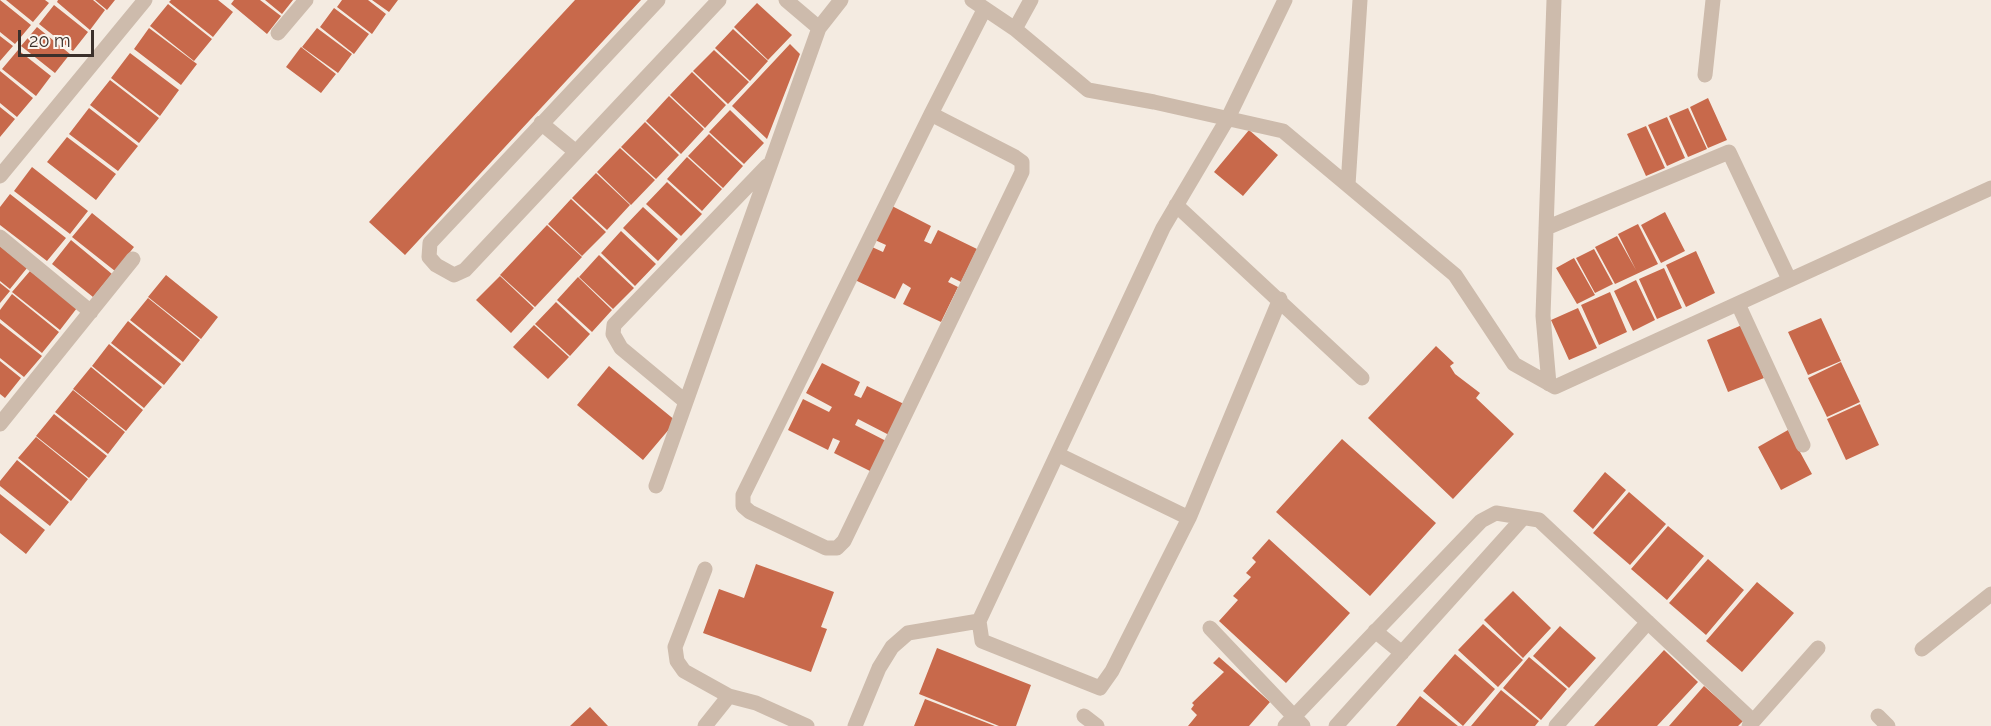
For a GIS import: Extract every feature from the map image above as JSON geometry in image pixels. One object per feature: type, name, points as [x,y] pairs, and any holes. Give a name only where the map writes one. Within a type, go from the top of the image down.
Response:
[{"type":"street","points":[[0,176],[145,0]]},
{"type":"street","points":[[278,33],[306,0]]},
{"type":"street","points":[[658,0],[430,243],[429,257],[436,266],[454,275],[465,270],[719,0]]},
{"type":"street","points":[[786,0],[819,28]]},
{"type":"street","points":[[656,486],[819,28],[841,0]]},
{"type":"street","points":[[1014,29],[1031,0]]},
{"type":"street","points":[[1280,299],[1189,518],[1112,671],[1100,688],[982,641],[980,621],[1163,228],[1228,118],[1286,0]]},
{"type":"street","points":[[1348,185],[1360,0]]},
{"type":"street","points":[[1548,384],[1543,316],[1554,0]]},
{"type":"street","points":[[1705,75],[1713,0]]},
{"type":"street","points":[[931,114],[1015,157],[1022,162],[1022,172],[844,541],[837,548],[826,548],[750,512],[743,506],[743,495],[931,114],[978,5],[1014,29],[1088,90],[1283,131],[1455,275],[1514,364],[1555,387],[1991,189]]},
{"type":"street","points":[[541,123],[576,152]]},
{"type":"street","points":[[1546,228],[1729,152],[1789,279]]},
{"type":"street","points":[[686,402],[621,348],[613,334],[614,325],[771,162]]},
{"type":"street","points":[[1176,205],[1280,299],[1362,378]]},
{"type":"street","points":[[0,237],[91,312]]},
{"type":"street","points":[[0,423],[133,259]]},
{"type":"street","points":[[1738,304],[1803,445]]},
{"type":"street","points":[[1059,455],[1189,518]]},
{"type":"street","points":[[1210,628],[1294,722],[1375,631],[1481,521],[1496,513],[1539,520],[1648,622],[1751,724],[1818,648]]},
{"type":"street","points":[[1336,726],[1523,518]]},
{"type":"street","points":[[705,569],[675,647],[677,661],[684,671],[729,696],[756,703],[807,726]]},
{"type":"street","points":[[1922,649],[1991,594]]},
{"type":"street","points":[[855,726],[879,668],[892,647],[908,633],[980,621]]},
{"type":"street","points":[[1556,726],[1648,622]]},
{"type":"street","points":[[1375,631],[1402,653]]},
{"type":"street","points":[[705,726],[729,696]]},
{"type":"street","points":[[1083,716],[1097,726]]},
{"type":"building","points":[[0,0],[31,25],[15,44],[0,32]]},
{"type":"building","points":[[6,0],[45,0],[49,3],[33,22]]},
{"type":"building","points":[[58,0],[93,0],[105,10],[90,30],[57,2]]},
{"type":"building","points":[[95,0],[115,0],[107,10]]},
{"type":"building","points":[[171,0],[218,0],[233,12],[213,37],[169,2]]},
{"type":"building","points":[[234,0],[260,0],[281,16],[267,34],[231,4]]},
{"type":"building","points":[[265,0],[293,0],[282,14]]},
{"type":"building","points":[[342,0],[368,0],[386,14],[372,34],[337,7]]},
{"type":"building","points":[[372,0],[398,0],[389,12]]},
{"type":"building","points":[[575,0],[641,0],[405,255],[369,222]]},
{"type":"building","points":[[757,3],[792,35],[768,60],[734,27]]},
{"type":"building","points":[[168,4],[212,39],[194,61],[150,26]]},
{"type":"building","points":[[54,5],[88,32],[73,51],[39,24]]},
{"type":"building","points":[[334,8],[369,34],[354,54],[320,27]]},
{"type":"building","points":[[37,27],[70,54],[55,73],[21,46]]},
{"type":"building","points":[[149,28],[197,64],[181,85],[134,49]]},
{"type":"building","points":[[317,28],[352,54],[338,73],[302,47]]},
{"type":"building","points":[[733,29],[768,61],[750,81],[715,48]]},
{"type":"building","points":[[0,36],[13,46],[0,61]]},
{"type":"building","points":[[790,44],[800,54],[767,139],[732,106]]},
{"type":"building","points":[[301,47],[336,74],[321,93],[286,67]]},
{"type":"building","points":[[18,50],[51,76],[36,96],[2,69]]},
{"type":"building","points":[[714,50],[749,82],[728,104],[693,71]]},
{"type":"building","points":[[130,53],[179,90],[160,116],[111,78]]},
{"type":"building","points":[[0,71],[33,98],[17,117],[0,103]]},
{"type":"building","points":[[692,72],[726,105],[705,128],[670,95]]},
{"type":"building","points":[[110,80],[159,118],[139,143],[90,105]]},
{"type":"building","points":[[669,96],[704,129],[681,154],[646,121]]},
{"type":"building","points":[[1708,98],[1727,140],[1708,148],[1690,107]]},
{"type":"building","points":[[0,107],[15,119],[0,137]]},
{"type":"building","points":[[89,108],[138,146],[118,171],[69,134]]},
{"type":"building","points":[[1688,108],[1707,149],[1688,157],[1669,116]]},
{"type":"building","points":[[730,110],[764,143],[744,164],[709,132]]},
{"type":"building","points":[[1667,117],[1685,158],[1667,166],[1648,125]]},
{"type":"building","points":[[645,122],[679,155],[656,179],[621,147]]},
{"type":"building","points":[[1646,126],[1665,168],[1646,176],[1627,134]]},
{"type":"building","points":[[1249,130],[1278,155],[1243,196],[1214,172]]},
{"type":"building","points":[[709,134],[743,166],[723,188],[688,156]]},
{"type":"building","points":[[67,137],[116,174],[96,200],[47,162]]},
{"type":"building","points":[[620,148],[655,180],[631,205],[597,172]]},
{"type":"building","points":[[687,157],[722,189],[702,211],[667,179]]},
{"type":"building","points":[[32,167],[88,211],[70,234],[14,191]]},
{"type":"building","points":[[596,173],[630,205],[607,230],[572,198]]},
{"type":"building","points":[[667,182],[702,214],[681,236],[646,204]]},
{"type":"building","points":[[10,194],[66,238],[47,261],[0,225],[0,207]]},
{"type":"building","points":[[571,199],[606,232],[582,256],[548,224]]},
{"type":"building","points":[[892,206],[931,226],[924,241],[931,244],[938,230],[977,249],[961,282],[951,277],[948,282],[958,287],[941,322],[903,304],[911,288],[903,283],[895,299],[855,280],[872,247],[883,252],[886,245],[875,240]]},
{"type":"building","points":[[643,207],[678,239],[658,261],[623,228]]},
{"type":"building","points":[[1665,212],[1685,251],[1661,263],[1641,225]]},
{"type":"building","points":[[92,213],[134,247],[115,271],[72,237]]},
{"type":"building","points":[[1638,224],[1658,264],[1615,284],[1595,247],[1617,236],[1636,270],[1618,234]]},
{"type":"building","points":[[547,225],[582,257],[535,307],[500,275]]},
{"type":"building","points":[[621,231],[656,264],[635,286],[601,253]]},
{"type":"building","points":[[71,240],[112,274],[93,297],[52,264]]},
{"type":"building","points":[[0,246],[27,268],[10,289],[0,281]]},
{"type":"building","points":[[1594,249],[1613,284],[1595,293],[1576,258]]},
{"type":"building","points":[[1696,251],[1715,293],[1686,307],[1666,265]]},
{"type":"building","points":[[599,255],[634,288],[613,309],[579,277]]},
{"type":"building","points":[[1574,258],[1595,295],[1577,304],[1556,268]]},
{"type":"building","points":[[1664,268],[1682,308],[1657,319],[1639,279]]},
{"type":"building","points":[[30,271],[77,308],[60,330],[12,292]]},
{"type":"building","points":[[166,275],[218,317],[201,339],[148,297]]},
{"type":"building","points":[[500,276],[534,308],[511,333],[476,300]]},
{"type":"building","points":[[578,277],[612,310],[592,332],[557,300]]},
{"type":"building","points":[[1636,280],[1655,320],[1633,331],[1614,291]]},
{"type":"building","points":[[0,283],[10,291],[0,303]]},
{"type":"building","points":[[1610,292],[1627,332],[1599,345],[1581,305]]},
{"type":"building","points":[[12,294],[59,332],[42,353],[0,319],[0,310]]},
{"type":"building","points":[[148,298],[200,340],[183,362],[130,320]]},
{"type":"building","points":[[556,302],[590,334],[570,356],[535,324]]},
{"type":"building","points":[[1578,308],[1597,348],[1569,360],[1551,320]]},
{"type":"building","points":[[1821,318],[1841,361],[1808,375],[1788,332]]},
{"type":"building","points":[[128,321],[181,364],[164,385],[111,343]]},
{"type":"building","points":[[0,323],[42,356],[24,377],[0,358]]},
{"type":"building","points":[[534,325],[569,357],[548,379],[513,347]]},
{"type":"building","points":[[1742,325],[1764,378],[1728,392],[1707,340]]},
{"type":"building","points":[[109,344],[162,387],[144,408],[92,366]]},
{"type":"building","points":[[1436,346],[1454,363],[1450,366],[1455,374],[1480,393],[1476,398],[1514,434],[1453,499],[1368,418]]},
{"type":"building","points":[[0,361],[21,378],[5,398],[0,394]]},
{"type":"building","points":[[1841,362],[1860,402],[1827,417],[1808,378]]},
{"type":"building","points":[[822,363],[860,382],[854,395],[861,398],[867,386],[906,405],[891,436],[858,419],[855,425],[888,442],[872,472],[834,453],[840,441],[833,438],[828,450],[788,430],[803,399],[829,412],[832,407],[806,393]]},
{"type":"building","points":[[609,366],[676,421],[643,460],[577,405]]},
{"type":"building","points":[[91,367],[143,410],[126,431],[73,389]]},
{"type":"building","points":[[73,390],[125,432],[108,454],[55,412]]},
{"type":"building","points":[[1860,404],[1879,445],[1846,460],[1827,419]]},
{"type":"building","points":[[54,414],[107,456],[89,478],[36,436]]},
{"type":"building","points":[[1788,430],[1812,474],[1781,490],[1758,447]]},
{"type":"building","points":[[36,437],[88,479],[71,501],[18,458]]},
{"type":"building","points":[[1342,439],[1436,523],[1370,596],[1276,512]]},
{"type":"building","points":[[17,460],[69,502],[50,526],[0,486],[0,481]]},
{"type":"building","points":[[1605,472],[1626,490],[1593,529],[1573,511]]},
{"type":"building","points":[[1629,492],[1666,524],[1630,565],[1593,533]]},
{"type":"building","points":[[0,494],[45,530],[26,554],[0,533]]},
{"type":"building","points":[[1668,526],[1704,556],[1667,600],[1631,569]]},
{"type":"building","points":[[1269,539],[1350,613],[1286,683],[1219,621],[1238,600],[1233,596],[1251,577],[1246,573],[1256,562],[1252,558]]},
{"type":"building","points":[[1708,559],[1744,590],[1706,635],[1669,603]]},
{"type":"building","points":[[756,564],[834,592],[821,627],[827,629],[811,672],[703,633],[719,589],[744,598]]},
{"type":"building","points":[[1757,582],[1794,613],[1742,672],[1706,641]]},
{"type":"building","points":[[1513,591],[1551,628],[1523,658],[1484,620]]},
{"type":"building","points":[[1483,624],[1523,660],[1498,687],[1458,650]]},
{"type":"building","points":[[1560,626],[1596,658],[1569,688],[1533,656]]},
{"type":"building","points":[[937,648],[1031,685],[1016,726],[999,726],[919,694]]},
{"type":"building","points":[[1664,650],[1698,682],[1657,726],[1594,726]]},
{"type":"building","points":[[1455,654],[1495,689],[1463,726],[1423,691]]},
{"type":"building","points":[[1219,657],[1270,702],[1249,726],[1188,726],[1197,715],[1191,709],[1194,705],[1192,703],[1224,672],[1213,663]]},
{"type":"building","points":[[1529,657],[1567,689],[1541,720],[1503,688]]},
{"type":"building","points":[[1704,686],[1743,721],[1738,726],[1669,726]]},
{"type":"building","points":[[1501,690],[1539,721],[1535,726],[1471,726]]},
{"type":"building","points":[[1420,696],[1458,726],[1396,726]]},
{"type":"building","points":[[925,699],[995,726],[914,726]]},
{"type":"building","points":[[590,707],[608,726],[570,726]]}]
